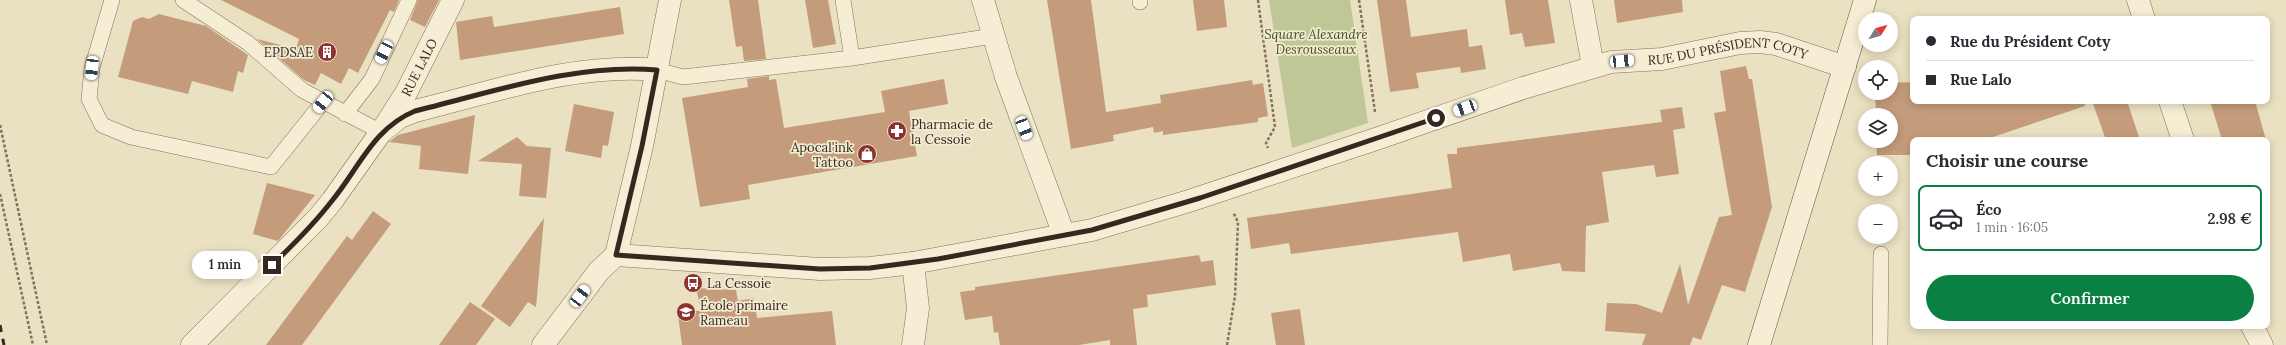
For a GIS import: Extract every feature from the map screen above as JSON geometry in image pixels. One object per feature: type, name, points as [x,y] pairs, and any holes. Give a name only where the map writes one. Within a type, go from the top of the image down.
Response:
[{"type":"street","name":"RUE LALO","points":[[192,345],[313,223],[332,201],[381,132],[406,93],[453,0]]},
{"type":"street","points":[[543,345],[599,271],[616,255],[642,146],[670,0]]},
{"type":"street","points":[[983,0],[993,36],[1064,236]]},
{"type":"street","points":[[1581,0],[1593,66]]},
{"type":"street","points":[[1759,345],[1865,0]]},
{"type":"street","points":[[2138,0],[2143,16]]},
{"type":"street","name":"RUE DU PRÉSIDENT COTY","points":[[616,255],[820,269],[870,268],[913,263],[1092,230],[1273,174],[1523,88],[1593,66],[1611,62],[1662,59],[1740,44],[1760,42],[1776,44],[1845,67]]},
{"type":"street","name":"RUE LALO","points":[[381,132],[400,117],[415,111],[534,82],[607,69],[657,70]]},
{"type":"street","points":[[2171,104],[2181,137]]},
{"type":"street","points":[[913,263],[918,308],[913,345]]},
{"type":"street","points":[[2254,329],[2262,345]]},
{"type":"lane","points":[[112,0],[92,68],[89,99],[102,125],[131,137],[271,167],[323,102]]},
{"type":"lane","points":[[183,0],[248,43],[302,90],[381,132]]},
{"type":"lane","points":[[345,114],[372,79],[409,0]]},
{"type":"lane","points":[[843,0],[852,58]]},
{"type":"lane","points":[[657,70],[683,77],[852,58],[993,36]]},
{"type":"lane","points":[[1880,345],[1881,254]]},
{"type":"path","points":[[1258,0],[1275,127],[1266,143],[1273,174]]},
{"type":"path","points":[[1359,0],[1379,138]]},
{"type":"path","points":[[0,125],[47,345]]},
{"type":"path","points":[[1222,190],[1238,222],[1235,296],[1227,345]]},
{"type":"path","points":[[0,194],[32,345]]},
{"type":"green space","name":"Square Alexandre Desrousseaux","points":[[1269,0],[1350,0],[1368,123],[1292,148]]},
{"type":"building","name":"EPDSAE","points":[[221,0],[399,0],[394,12],[390,10],[358,73],[349,68],[341,84],[321,73],[315,85],[304,80],[257,39],[296,49],[299,39]]},
{"type":"building","points":[[418,0],[439,0],[425,27],[410,20]]},
{"type":"building","points":[[729,0],[758,0],[766,59],[744,61],[742,46],[736,47]]},
{"type":"building","points":[[805,0],[828,0],[836,44],[813,48]]},
{"type":"building","points":[[1047,0],[1091,0],[1106,112],[1161,103],[1160,95],[1252,80],[1253,85],[1263,83],[1268,116],[1258,118],[1258,122],[1163,135],[1163,131],[1154,133],[1153,127],[1113,135],[1114,141],[1071,149]]},
{"type":"building","points":[[1193,0],[1224,0],[1227,27],[1197,31]]},
{"type":"building","points":[[1377,0],[1406,0],[1411,37],[1467,29],[1469,47],[1482,45],[1486,69],[1461,73],[1460,67],[1416,73],[1419,88],[1390,92]]},
{"type":"building","points":[[1505,0],[1548,0],[1555,43],[1525,47],[1522,33],[1510,35]]},
{"type":"building","points":[[1614,0],[1682,0],[1683,12],[1617,23]]},
{"type":"building","points":[[620,7],[624,34],[460,60],[456,22],[492,16],[494,27]]},
{"type":"building","points":[[159,14],[206,26],[248,55],[243,73],[238,71],[233,92],[192,81],[188,94],[118,77],[133,21],[142,17],[149,19]]},
{"type":"building","points":[[1746,66],[1749,79],[1752,79],[1772,207],[1745,292],[1722,285],[1701,340],[1693,337],[1690,345],[1642,345],[1646,334],[1605,331],[1607,303],[1636,304],[1662,313],[1680,264],[1688,305],[1719,217],[1732,215],[1714,113],[1726,111],[1720,71]]},
{"type":"building","points":[[769,76],[769,80],[776,79],[784,128],[885,112],[881,91],[944,79],[948,104],[909,111],[917,156],[748,185],[750,199],[700,207],[682,98],[748,87],[747,79]]},
{"type":"building","points":[[1910,82],[1910,104],[2085,104],[2085,106],[1993,137],[1910,137],[1910,155],[1877,155],[1876,148],[1898,148],[1898,108],[1876,108],[1875,100],[1898,100],[1898,83]]},
{"type":"building","points":[[574,104],[614,112],[608,146],[603,145],[601,158],[565,151]]},
{"type":"building","points":[[2093,104],[2128,104],[2139,137],[2105,137]]},
{"type":"building","points":[[2211,104],[2256,104],[2265,137],[2221,137]]},
{"type":"building","points":[[1682,107],[1685,128],[1673,130],[1679,174],[1656,177],[1654,165],[1602,172],[1609,222],[1586,226],[1585,272],[1562,271],[1560,263],[1513,271],[1510,254],[1463,262],[1458,232],[1291,254],[1289,243],[1251,249],[1247,218],[1452,188],[1447,154],[1457,154],[1457,148],[1662,122],[1660,110]]},
{"type":"building","points":[[475,115],[468,174],[419,169],[421,146],[389,142],[398,135]]},
{"type":"building","points":[[517,137],[527,146],[551,148],[546,198],[519,196],[522,164],[478,161]]},
{"type":"building","points":[[267,183],[315,195],[278,241],[253,234]]},
{"type":"building","points":[[373,211],[391,224],[302,345],[266,345],[347,236],[352,240]]},
{"type":"building","points":[[544,218],[536,307],[528,302],[510,327],[481,306]]},
{"type":"building","points":[[1199,255],[1201,262],[1213,260],[1216,285],[1147,295],[1148,307],[1133,309],[1137,345],[1110,345],[1110,340],[1079,345],[1000,345],[998,332],[994,333],[992,316],[965,320],[960,292],[975,290],[975,287]]},
{"type":"building","points":[[696,288],[736,290],[738,301],[754,298],[757,318],[832,311],[836,345],[682,345],[678,315],[701,310]]},
{"type":"building","points":[[470,302],[495,319],[476,345],[439,345]]},
{"type":"building","points":[[1300,309],[1305,345],[1276,345],[1271,313]]},
{"type":"railway","points":[[0,325],[4,345]]},
{"type":"place","name":"EPDSAE","points":[[327,52]]},
{"type":"place","name":"Pharmacie de la Cessoie","points":[[897,131]]},
{"type":"place","name":"Apocal'ink Tattoo","points":[[867,154]]},
{"type":"place","name":"La Cessoie","points":[[693,283]]},
{"type":"place","name":"École primaire Rameau","points":[[686,312]]},
{"type":"route","points":[[272,265],[301,237],[332,201],[381,132],[400,117],[415,111],[534,82],[607,69],[657,70],[642,146],[616,255],[820,269],[847,270],[913,263],[1092,230],[1200,198],[1436,118]]}]
